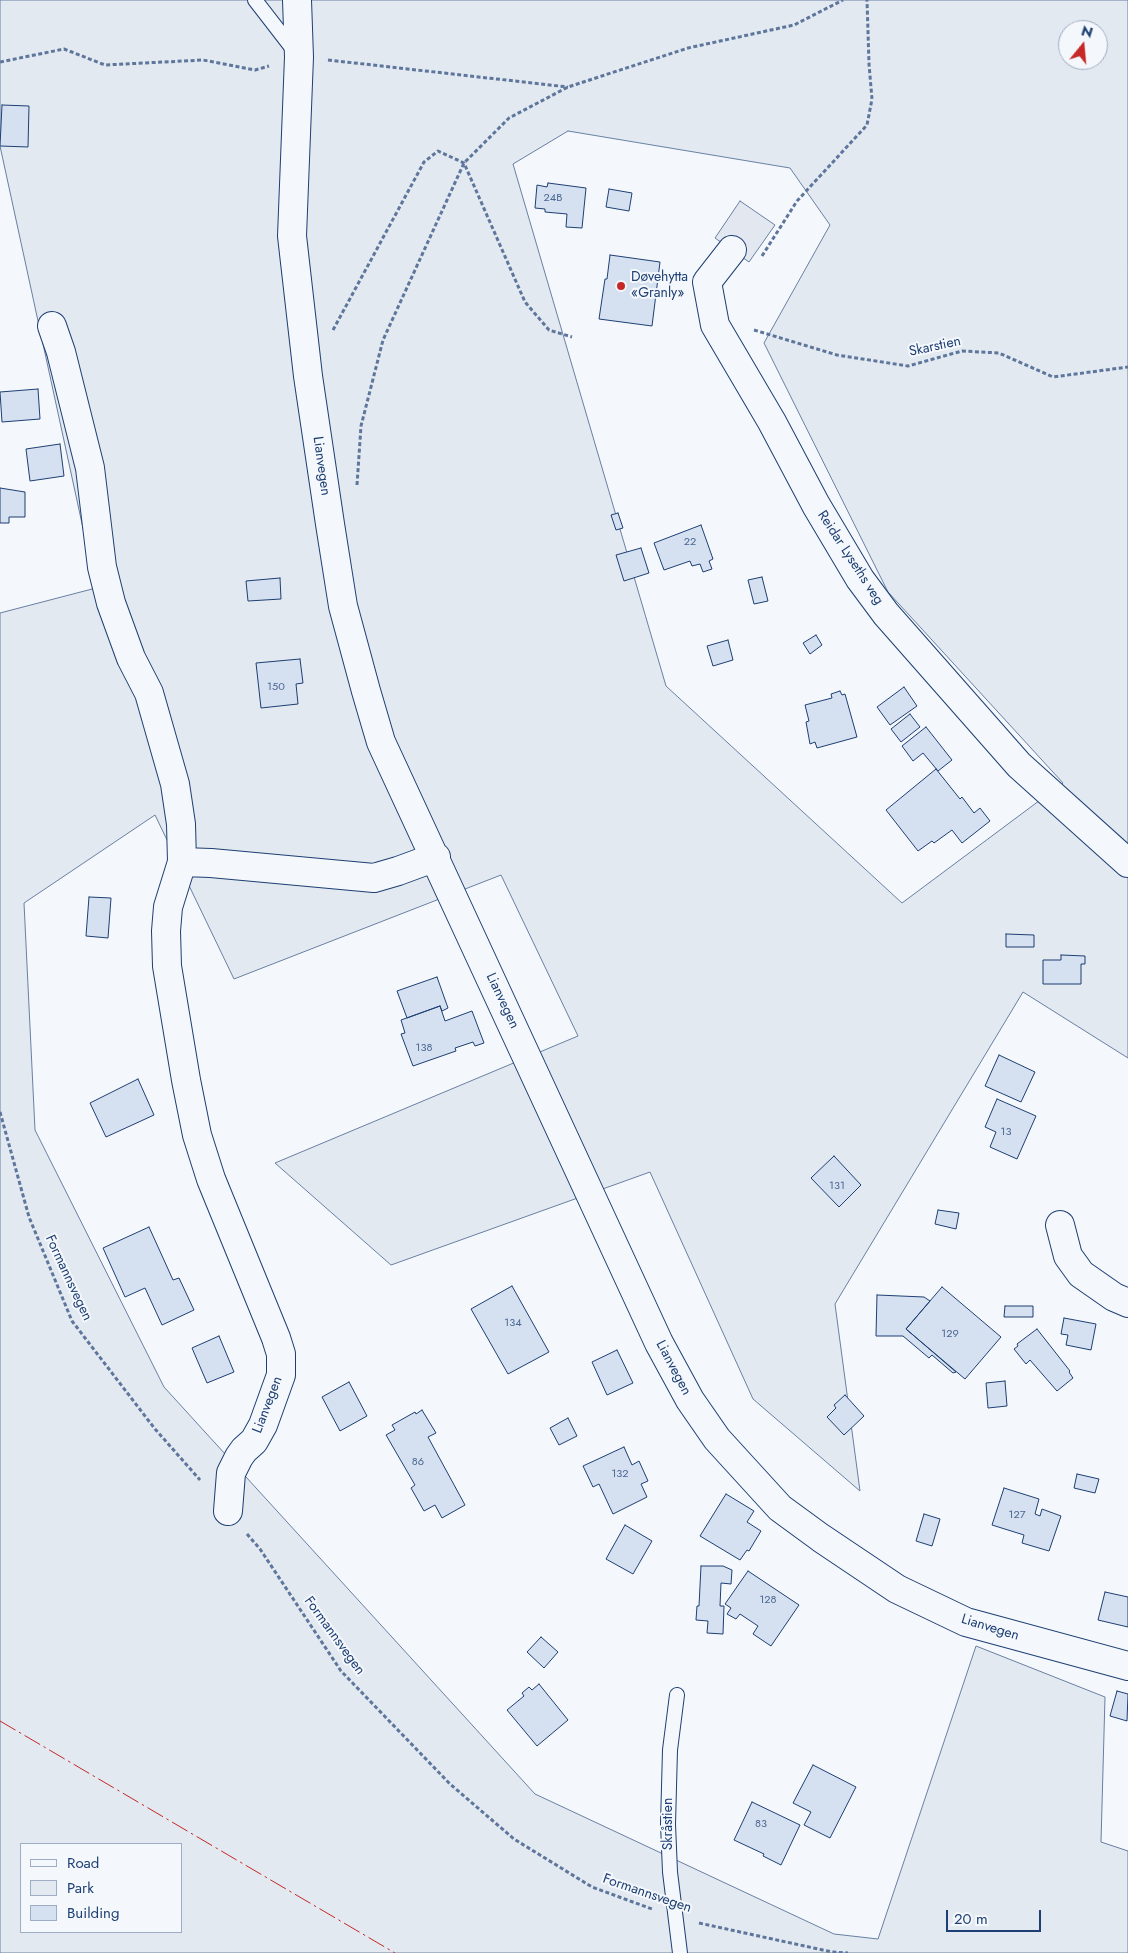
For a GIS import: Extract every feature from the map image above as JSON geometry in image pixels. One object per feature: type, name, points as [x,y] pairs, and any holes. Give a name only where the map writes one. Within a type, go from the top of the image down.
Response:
[{"type":"street","name":"Lianvegen","points":[[297,0],[299,57],[292,236],[308,376],[344,606],[381,742],[436,857],[659,1343],[690,1400],[717,1439],[780,1508],[821,1538],[897,1590],[966,1622],[1128,1666]]},
{"type":"street","name":"Reidar Lyseths veg","points":[[732,250],[707,282],[715,325],[772,422],[816,505],[855,571],[886,614],[1018,765],[1128,863]]},
{"type":"street","name":"Lianvegen","points":[[52,326],[61,352],[90,468],[102,567],[111,603],[131,658],[149,693],[175,784],[181,824],[182,862],[168,907],[166,931],[167,966],[186,1080],[198,1135],[211,1179],[281,1354],[281,1376],[263,1425],[254,1441],[239,1457],[231,1473],[228,1511]]},
{"type":"street","points":[[182,862],[374,878],[436,857]]},
{"type":"street","points":[[1060,1225],[1068,1256],[1081,1274],[1114,1297],[1128,1303]]},
{"type":"lane","points":[[256,0],[299,57]]},
{"type":"lane","name":"Skråstien","points":[[677,1696],[670,1750],[668,1824],[670,1872],[680,1953]]},
{"type":"path","points":[[330,524],[356,488],[361,426],[383,340],[464,163],[509,118],[568,88],[688,48],[794,25],[843,0]]},
{"type":"path","points":[[760,259],[797,201],[867,125],[872,99],[869,64],[868,0]]},
{"type":"path","points":[[331,333],[424,162],[438,151],[464,163],[524,302],[550,330],[572,337]]},
{"type":"path","name":"Skarstien","points":[[715,325],[749,328],[837,355],[908,366],[962,351],[999,353],[1053,377],[1128,367]]},
{"type":"path","name":"Formannsvegen","points":[[0,1112],[29,1217],[72,1321],[155,1429],[260,1548],[341,1671],[450,1784],[514,1839],[592,1887],[675,1917],[788,1944],[848,1953]]},
{"type":"green space","points":[[0,0],[1128,0],[1128,1058],[1023,992],[835,1304],[860,1491],[753,1399],[650,1172],[391,1265],[275,1163],[578,1036],[501,875],[234,979],[155,815],[24,903],[35,1130],[164,1387],[535,1794],[834,1934],[878,1939],[976,1646],[1105,1697],[1101,1842],[1128,1851],[1128,1953],[0,1953],[0,613],[96,588],[0,146]],"holes":[[[568,131],[790,168],[830,225],[764,343],[888,592],[1063,783],[902,903],[666,686],[513,164]]]},
{"type":"shaded area","points":[[740,201],[775,225],[749,262],[715,238]]},
{"type":"building","points":[[2,105],[29,106],[28,147],[0,146]]},
{"type":"building","points":[[548,183],[586,188],[582,228],[566,227],[567,214],[545,212],[545,209],[535,208],[537,185],[547,187]]},
{"type":"building","points":[[609,189],[632,193],[629,211],[606,207]]},
{"type":"building","points":[[610,255],[660,262],[652,326],[599,319]]},
{"type":"building","points":[[38,389],[40,419],[2,422],[0,392]]},
{"type":"building","points":[[60,444],[64,476],[30,481],[26,449]]},
{"type":"building","points":[[0,488],[25,492],[25,517],[9,517],[9,523],[0,523]]},
{"type":"building","points":[[618,513],[623,528],[616,530],[611,515]]},
{"type":"building","points":[[701,525],[713,559],[709,561],[712,569],[703,572],[700,564],[692,566],[690,561],[664,570],[654,543]]},
{"type":"building","points":[[641,548],[649,573],[624,581],[616,555]]},
{"type":"building","points":[[762,577],[768,601],[754,604],[748,580]]},
{"type":"building","points":[[280,578],[281,599],[248,601],[246,581]]},
{"type":"building","points":[[816,635],[822,645],[810,654],[803,643]]},
{"type":"building","points":[[728,640],[733,660],[713,666],[707,646]]},
{"type":"building","points":[[300,659],[303,683],[296,684],[298,704],[261,708],[256,663]]},
{"type":"building","points":[[904,687],[917,706],[890,725],[877,707]]},
{"type":"building","points":[[840,691],[842,695],[845,694],[857,737],[817,748],[815,742],[810,744],[806,722],[809,721],[805,705],[832,698],[831,694]]},
{"type":"building","points":[[910,714],[920,727],[901,742],[891,729]]},
{"type":"building","points":[[926,727],[952,760],[938,771],[923,753],[913,761],[902,746]]},
{"type":"building","points":[[936,769],[974,813],[980,808],[990,821],[962,843],[952,830],[934,843],[932,841],[918,851],[886,810]]},
{"type":"building","points":[[89,897],[111,898],[108,938],[86,936]]},
{"type":"building","points":[[1006,934],[1034,935],[1034,947],[1006,947]]},
{"type":"building","points":[[1061,955],[1085,956],[1085,964],[1081,964],[1081,984],[1043,984],[1043,960],[1061,960]]},
{"type":"building","points":[[437,977],[448,1008],[442,1011],[440,1006],[407,1018],[397,991]]},
{"type":"building","points":[[440,1006],[445,1021],[472,1011],[484,1043],[475,1046],[473,1042],[455,1048],[456,1051],[413,1066],[401,1034],[405,1033],[401,1020]]},
{"type":"building","points":[[999,1055],[1035,1072],[1021,1102],[985,1086]]},
{"type":"building","points":[[138,1079],[154,1115],[106,1137],[90,1103]]},
{"type":"building","points":[[997,1099],[1036,1116],[1017,1159],[990,1147],[996,1132],[985,1127]]},
{"type":"building","points":[[834,1156],[861,1185],[839,1207],[811,1178]]},
{"type":"building","points":[[938,1210],[959,1213],[956,1229],[935,1224]]},
{"type":"building","points":[[149,1227],[173,1280],[179,1278],[194,1310],[162,1325],[145,1288],[125,1297],[103,1248]]},
{"type":"building","points":[[512,1286],[549,1352],[508,1374],[471,1309]]},
{"type":"building","points":[[942,1287],[1001,1337],[965,1379],[906,1329]]},
{"type":"building","points":[[877,1295],[924,1297],[930,1301],[906,1329],[956,1372],[953,1373],[932,1355],[929,1358],[903,1336],[876,1336]]},
{"type":"building","points":[[1005,1306],[1033,1306],[1033,1317],[1004,1317]]},
{"type":"building","points":[[1064,1318],[1096,1324],[1091,1350],[1066,1345],[1068,1335],[1061,1334]]},
{"type":"building","points":[[1037,1329],[1070,1371],[1073,1378],[1057,1391],[1030,1360],[1026,1364],[1014,1349],[1018,1346],[1017,1344]]},
{"type":"building","points":[[219,1336],[234,1372],[207,1383],[192,1348]]},
{"type":"building","points":[[617,1350],[633,1383],[607,1395],[592,1362]]},
{"type":"building","points":[[1005,1381],[1007,1406],[988,1408],[986,1383]]},
{"type":"building","points":[[349,1382],[367,1416],[340,1431],[322,1397]]},
{"type":"building","points":[[845,1395],[864,1416],[844,1435],[827,1417],[836,1408],[834,1405]]},
{"type":"building","points":[[422,1410],[436,1433],[428,1437],[465,1505],[442,1518],[435,1505],[424,1511],[411,1488],[415,1485],[386,1435],[395,1430],[392,1425]]},
{"type":"building","points":[[568,1418],[577,1436],[559,1445],[550,1428]]},
{"type":"building","points":[[624,1447],[632,1465],[639,1461],[648,1481],[641,1484],[647,1497],[613,1514],[599,1484],[593,1487],[583,1466]]},
{"type":"building","points":[[1077,1474],[1099,1479],[1095,1493],[1074,1488]]},
{"type":"building","points":[[1004,1488],[1039,1499],[1035,1514],[1040,1516],[1042,1509],[1061,1516],[1049,1551],[1022,1543],[1024,1535],[992,1525]]},
{"type":"building","points":[[726,1494],[754,1511],[747,1522],[761,1531],[749,1551],[747,1550],[740,1560],[700,1536]]},
{"type":"building","points":[[924,1514],[940,1519],[932,1546],[916,1541]]},
{"type":"building","points":[[625,1525],[652,1541],[633,1574],[606,1559]]},
{"type":"building","points":[[701,1566],[723,1566],[732,1570],[731,1584],[721,1583],[720,1606],[724,1606],[723,1634],[707,1633],[708,1621],[696,1620],[697,1606],[699,1606]]},
{"type":"building","points":[[748,1571],[799,1605],[771,1646],[753,1634],[758,1626],[740,1614],[736,1619],[727,1614],[731,1608],[725,1604]]},
{"type":"building","points":[[1105,1592],[1128,1597],[1128,1627],[1098,1620]]},
{"type":"building","points":[[541,1637],[558,1652],[544,1668],[527,1652]]},
{"type":"building","points":[[539,1684],[568,1720],[537,1746],[507,1710],[524,1696],[522,1693],[529,1687],[532,1690]]},
{"type":"building","points":[[1117,1691],[1128,1694],[1127,1721],[1110,1716]]},
{"type":"building","points":[[813,1765],[856,1787],[830,1838],[804,1825],[811,1812],[793,1803]]},
{"type":"building","points":[[752,1802],[800,1825],[781,1865],[763,1856],[764,1854],[734,1840]]},
{"type":"power","points":[[0,1721],[395,1953]]},
{"type":"place","name":"Døvehytta «Granly»","points":[[621,286]]}]
